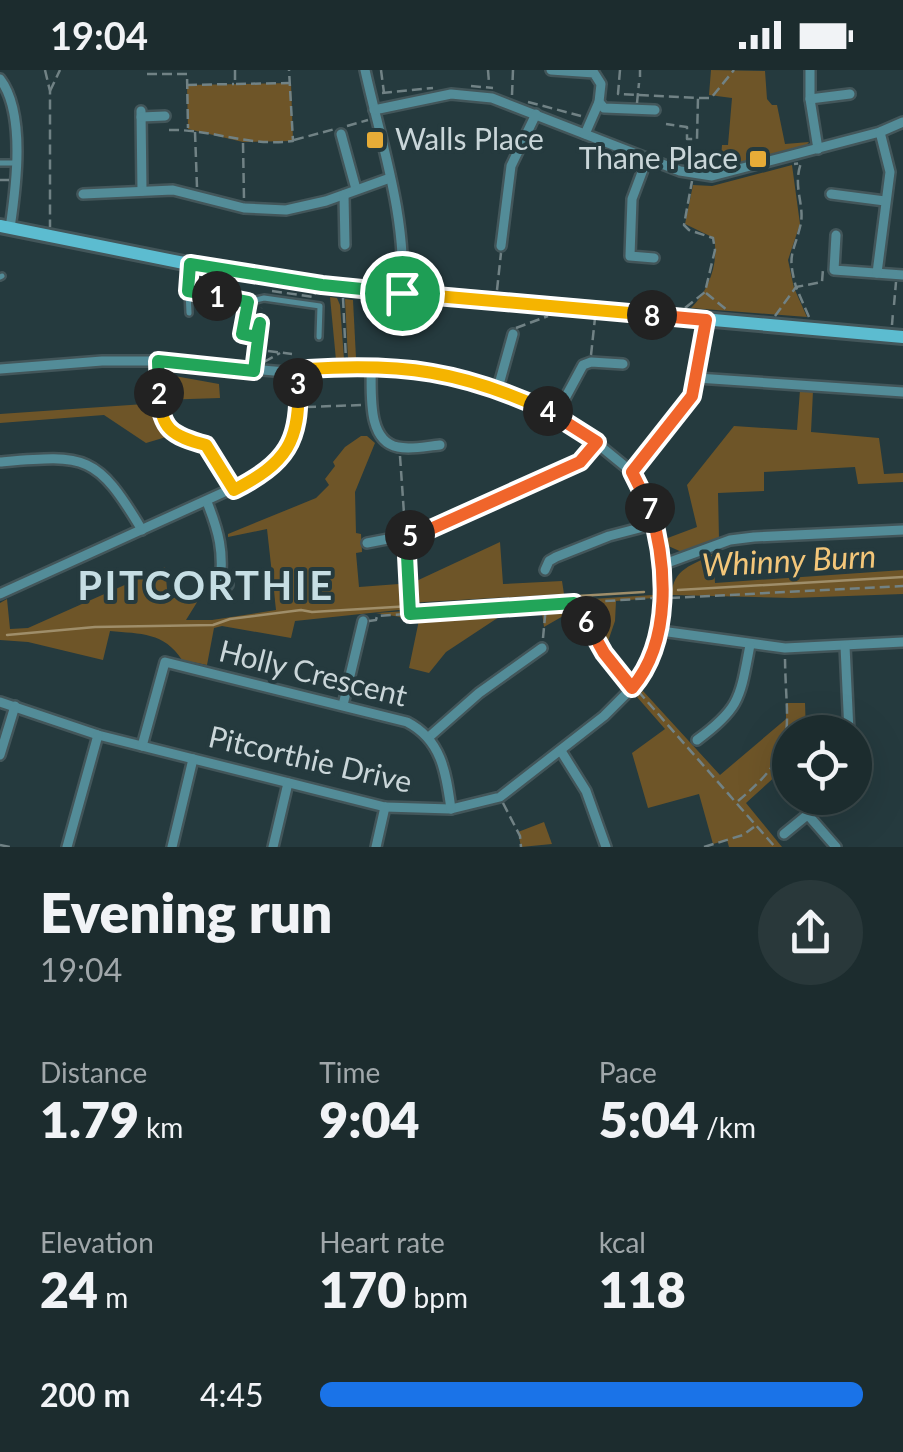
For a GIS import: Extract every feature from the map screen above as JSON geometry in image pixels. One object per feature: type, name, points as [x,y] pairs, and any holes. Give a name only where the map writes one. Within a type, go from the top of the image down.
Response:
[{"type":"main road","points":[[5,227],[190,264],[322,285],[903,337]]},
{"type":"street","points":[[365,70],[402,245],[402,293]]},
{"type":"street","points":[[551,70],[594,73],[600,84],[599,102],[586,134]]},
{"type":"street","points":[[810,70],[818,148]]},
{"type":"street","points":[[0,79],[14,112],[16,191],[5,227]]},
{"type":"street","points":[[810,99],[850,94]]},
{"type":"street","points":[[372,115],[428,97],[472,95],[536,114],[694,175],[712,176],[880,132],[903,122]]},
{"type":"street","points":[[599,102],[604,108],[656,110]]},
{"type":"street","points":[[142,191],[141,114],[165,116]]},
{"type":"street","points":[[501,246],[511,166],[536,114]]},
{"type":"street","points":[[878,273],[890,172],[880,132]]},
{"type":"street","points":[[342,134],[356,189]]},
{"type":"street","points":[[647,159],[632,199],[630,256],[654,258]]},
{"type":"street","points":[[83,194],[157,189],[267,210],[308,206],[390,178]]},
{"type":"street","points":[[344,194],[345,245]]},
{"type":"street","points":[[831,194],[885,201]]},
{"type":"street","points":[[836,235],[834,270],[900,276]]},
{"type":"street","points":[[632,472],[688,404],[698,378],[706,320]]},
{"type":"street","points":[[498,388],[514,334]]},
{"type":"street","points":[[0,369],[158,361],[297,373],[325,364],[438,372],[498,388],[556,415],[632,472],[642,487],[655,524],[661,631],[784,648],[903,642]]},
{"type":"street","points":[[556,415],[576,372],[591,362],[624,364]]},
{"type":"street","points":[[370,367],[376,429],[384,438],[399,448],[422,451],[440,445]]},
{"type":"street","points":[[0,594],[264,474],[293,439],[299,407],[297,373]]},
{"type":"street","points":[[698,378],[903,392]]},
{"type":"street","points":[[367,543],[406,530],[424,532],[573,466],[597,442]]},
{"type":"street","points":[[201,444],[206,445],[234,490]]},
{"type":"street","points":[[0,462],[59,457],[84,462],[118,489],[142,530]]},
{"type":"street","points":[[207,502],[224,554],[220,584]]},
{"type":"street","points":[[546,570],[549,560],[556,557],[609,536],[655,524]]},
{"type":"street","points":[[660,566],[730,540],[903,530]]},
{"type":"street","points":[[343,705],[363,621]]},
{"type":"street","name":"Pitcorthie Drive","points":[[0,702],[98,735],[386,807],[451,809],[500,796],[561,751],[633,687],[651,661],[661,631]]},
{"type":"street","points":[[697,740],[727,718],[740,695],[750,645]]},
{"type":"street","points":[[845,646],[848,715]]},
{"type":"street","points":[[429,737],[479,693],[542,648]]},
{"type":"street","points":[[142,746],[168,649]]},
{"type":"street","name":"Holly Crescent","points":[[165,662],[397,718],[419,728],[442,759],[451,809]]},
{"type":"street","points":[[0,755],[14,706]]},
{"type":"street","points":[[67,847],[98,735]]},
{"type":"street","points":[[561,751],[586,791],[606,847]]},
{"type":"street","points":[[172,847],[193,759]]},
{"type":"street","points":[[273,847],[288,783]]},
{"type":"street","points":[[376,847],[386,807]]},
{"type":"street","points":[[784,834],[808,815],[836,847]]},
{"type":"lane","points":[[0,162],[15,162]]},
{"type":"lane","points":[[188,313],[190,264]]},
{"type":"lane","points":[[188,291],[248,302],[264,298],[320,306],[320,337]]},
{"type":"lane","points":[[242,334],[248,302]]},
{"type":"path","points":[[45,70],[50,91],[50,227]]},
{"type":"path","points":[[50,91],[60,70]]},
{"type":"path","points":[[235,70],[235,84]]},
{"type":"path","points":[[288,70],[292,83],[293,140]]},
{"type":"path","points":[[381,70],[384,93]]},
{"type":"path","points":[[488,70],[490,86]]},
{"type":"path","points":[[512,96],[513,70]]},
{"type":"path","points":[[620,70],[618,94],[698,98],[711,98],[734,70]]},
{"type":"path","points":[[640,70],[640,77]]},
{"type":"path","points":[[147,74],[187,74],[188,129]]},
{"type":"path","points":[[187,84],[292,83]]},
{"type":"path","points":[[637,110],[639,83]]},
{"type":"path","points":[[687,128],[688,139],[698,139],[698,98]]},
{"type":"path","points":[[169,130],[188,129],[243,142],[293,140],[372,115]]},
{"type":"path","points":[[666,124],[687,128],[696,122]]},
{"type":"path","points":[[196,131],[197,187]]},
{"type":"path","points":[[243,142],[244,198]]},
{"type":"path","points":[[790,156],[792,164],[801,163],[796,188],[800,229],[790,253],[796,287],[810,319]]},
{"type":"path","points":[[684,308],[704,292],[715,250],[714,238],[684,224],[694,175]]},
{"type":"path","points":[[496,292],[501,246]]},
{"type":"path","points":[[774,316],[796,287],[822,282],[822,270],[834,270]]},
{"type":"path","points":[[894,306],[900,276]]},
{"type":"path","points":[[704,292],[728,312]]},
{"type":"path","points":[[342,296],[347,367]]},
{"type":"path","points":[[257,371],[263,302]]},
{"type":"path","points":[[514,334],[516,325],[548,318],[549,306]]},
{"type":"path","points":[[591,362],[597,310]]},
{"type":"path","points":[[892,326],[894,312]]},
{"type":"path","points":[[242,334],[256,337],[260,323]]},
{"type":"path","points":[[268,351],[292,354]]},
{"type":"path","points":[[257,371],[262,363],[280,353]]},
{"type":"path","points":[[158,361],[162,418],[174,435],[201,444]]},
{"type":"path","points":[[299,407],[372,404]]},
{"type":"path","points":[[400,465],[410,614]]},
{"type":"path","points":[[363,621],[376,620],[377,616],[574,603],[903,586]]},
{"type":"path","points":[[574,603],[604,653],[775,847]]},
{"type":"path","points":[[542,648],[546,605]]},
{"type":"path","points":[[736,802],[766,777],[789,730],[784,648]]},
{"type":"path","points":[[500,796],[520,836],[521,847]]},
{"type":"path","points":[[704,847],[743,835],[756,826]]},
{"type":"path","points":[[0,845],[10,847]]},
{"type":"shaded area","points":[[711,70],[765,71],[767,99],[777,105],[785,144],[809,142],[804,148],[720,170],[722,145],[728,145],[732,98],[709,95]]},
{"type":"shaded area","points":[[291,83],[293,141],[243,142],[188,129],[187,85]]},
{"type":"shaded area","points":[[792,165],[800,224],[788,260],[794,288],[807,317],[691,308],[708,285],[715,257],[714,238],[685,224],[693,185],[712,186]]},
{"type":"shaded area","points":[[330,297],[337,298],[340,305],[344,359],[336,360]]},
{"type":"shaded area","points":[[345,299],[353,300],[356,358],[348,359]]},
{"type":"shaded area","points":[[158,373],[219,384],[220,398],[159,400]]},
{"type":"shaded area","points":[[800,390],[813,391],[811,432],[879,438],[884,474],[903,473],[903,482],[858,484],[855,467],[764,472],[764,491],[718,493],[719,538],[684,553],[666,545],[665,539],[697,527],[687,485],[734,426],[797,430]]},
{"type":"shaded area","points":[[159,403],[173,435],[146,443],[104,415],[0,423],[0,414]]},
{"type":"shaded area","points":[[361,436],[375,443],[355,492],[356,533],[361,534],[362,552],[356,553],[359,587],[412,583],[500,542],[503,584],[562,581],[564,594],[408,603],[408,609],[295,621],[291,638],[222,626],[214,628],[207,665],[182,660],[159,639],[132,633],[110,631],[103,660],[28,642],[0,640],[0,603],[7,599],[10,629],[28,628],[165,567],[168,600],[201,588],[204,591],[186,620],[276,610],[267,529],[228,534],[316,498],[329,485],[325,479],[335,466],[333,462]]},
{"type":"shaded area","points":[[713,554],[715,583],[903,570],[903,594],[792,598],[672,595],[680,574]]},
{"type":"shaded area","points":[[653,595],[616,601],[615,621],[604,653],[577,608],[544,627],[541,605],[514,607],[446,652],[429,673],[409,668],[419,620],[376,613]]},
{"type":"shaded area","points":[[643,691],[720,775],[772,731],[772,779],[746,803],[782,847],[729,847],[727,840],[713,844],[699,794],[648,808],[632,753],[665,729],[637,697]]},
{"type":"shaded area","points":[[786,703],[805,703],[805,715],[786,715]]},
{"type":"shaded area","points":[[544,822],[552,844],[521,847],[518,832]]},
{"type":"waterway","name":"Whinny Burn","points":[[678,590],[903,577]]},
{"type":"waterway","name":"Whinny Burn","points":[[7,635],[95,627],[213,625],[230,619],[301,610],[644,592]]},
{"type":"place","name":"Walls Place","points":[[375,140]]},
{"type":"place","name":"Thane Place","points":[[758,159]]},
{"type":"district","name":"PITCORTHIE","points":[[206,586]]},
{"type":"route","points":[[190,264],[402,293],[706,320],[692,396],[632,472],[642,487],[655,524],[662,615],[651,661],[632,688],[604,653],[574,603],[410,614],[406,536],[424,532],[580,462],[597,442],[577,427],[498,388],[438,372],[407,367],[308,369],[297,373],[299,407],[293,439],[276,464],[234,490],[206,445],[174,435],[162,418],[158,361],[254,371],[260,323],[256,337],[242,334],[248,302],[188,291],[190,264]]}]
